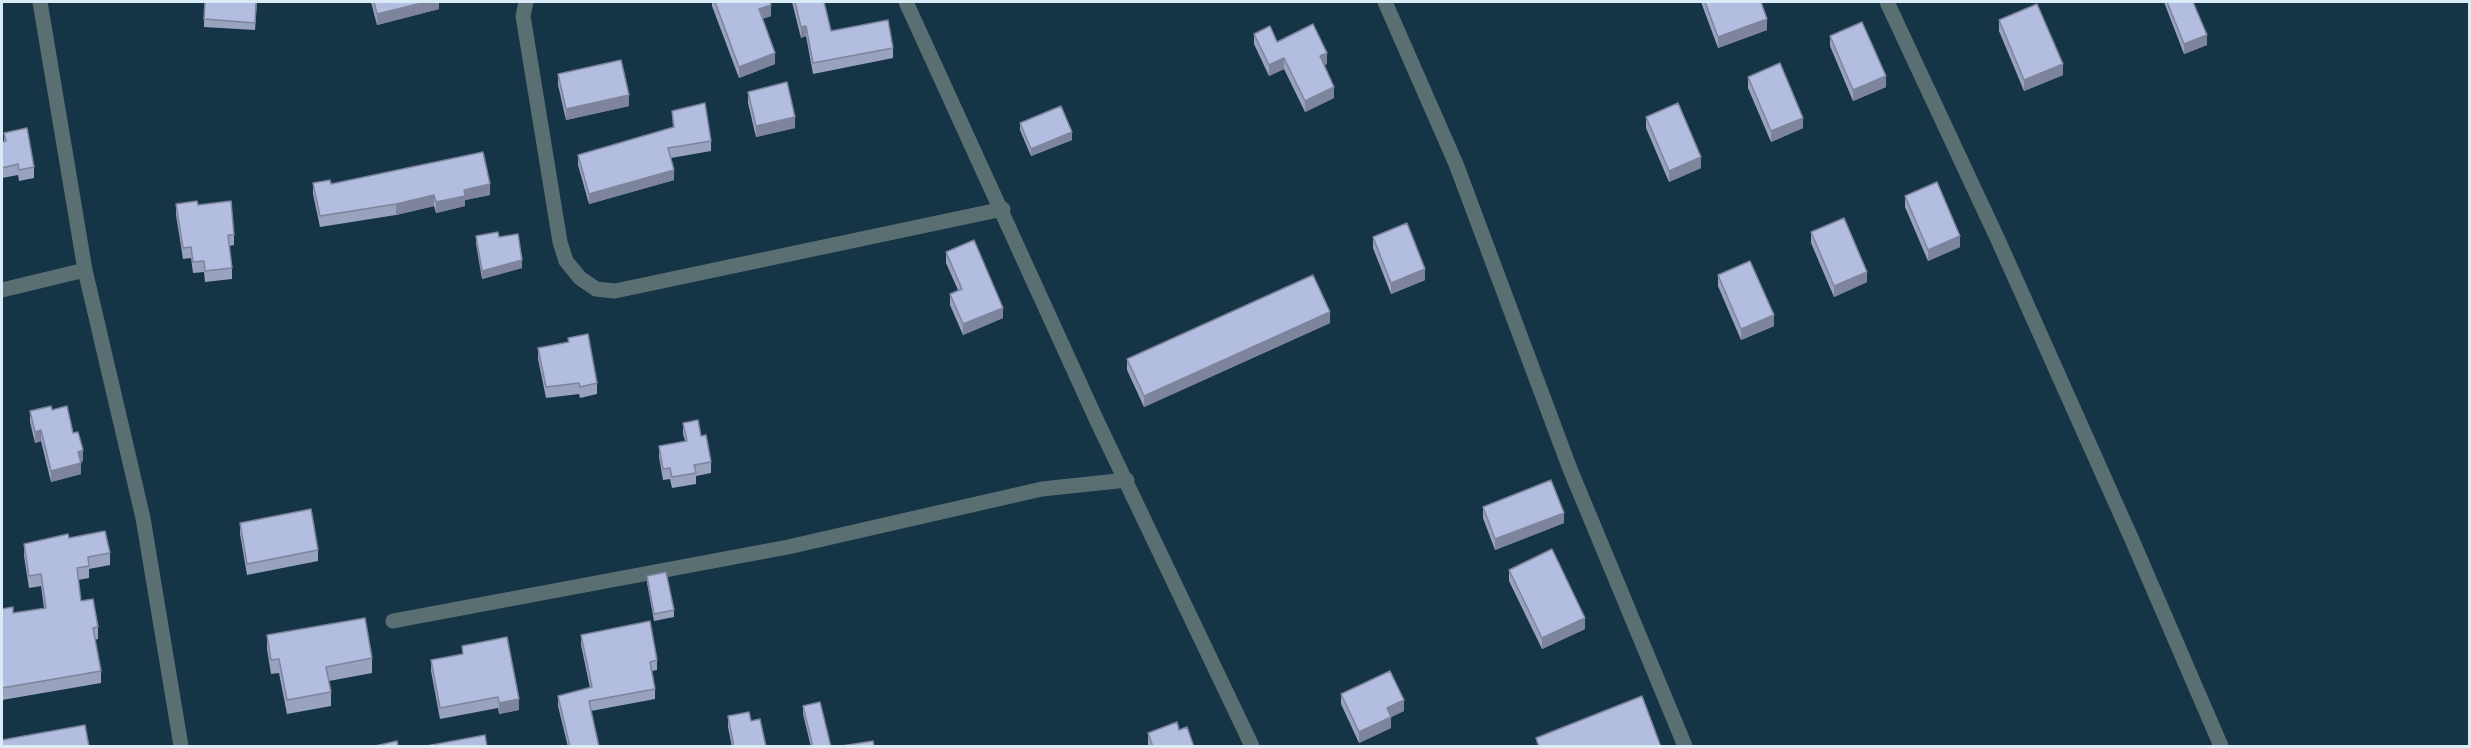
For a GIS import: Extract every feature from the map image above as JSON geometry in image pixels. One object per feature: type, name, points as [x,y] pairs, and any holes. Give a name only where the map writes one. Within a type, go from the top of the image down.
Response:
[{"type":"street","points":[[40,2],[85,270],[143,518],[182,747]]},
{"type":"street","points":[[526,2],[523,16],[560,242],[566,261],[580,278],[596,289],[615,291],[1003,209]]},
{"type":"street","points":[[906,2],[1003,209],[1097,421],[1252,747]]},
{"type":"street","points":[[1385,2],[1456,164],[1570,469],[1685,747]]},
{"type":"street","points":[[1887,2],[2037,327],[2221,747]]},
{"type":"street","points":[[2,290],[85,270]]},
{"type":"street","points":[[393,621],[788,547],[1042,489],[1127,480]]},
{"type":"building","points":[[205,2],[256,2],[255,23],[204,19]]},
{"type":"building","points":[[374,2],[426,2],[377,14]]},
{"type":"building","points":[[715,2],[770,2],[771,5],[759,9],[775,53],[739,67]]},
{"type":"building","points":[[795,2],[824,2],[831,31],[888,20],[893,48],[813,63],[806,26],[801,27]]},
{"type":"building","points":[[1705,2],[1761,2],[1767,19],[1718,37]]},
{"type":"building","points":[[2167,2],[2193,2],[2207,35],[2184,44]]},
{"type":"building","points":[[2037,4],[2063,64],[2024,80],[1999,20]]},
{"type":"building","points":[[1862,22],[1886,76],[1853,90],[1830,36]]},
{"type":"building","points":[[1313,24],[1327,53],[1320,56],[1334,87],[1305,101],[1284,58],[1269,65],[1254,34],[1270,26],[1277,42]]},
{"type":"building","points":[[621,60],[629,95],[566,109],[558,74]]},
{"type":"building","points":[[1780,63],[1803,118],[1771,131],[1748,77]]},
{"type":"building","points":[[787,82],[795,117],[756,126],[748,92]]},
{"type":"building","points":[[705,103],[711,141],[668,148],[674,170],[589,194],[578,155],[674,127],[672,111]]},
{"type":"building","points":[[1678,103],[1701,157],[1669,171],[1646,117]]},
{"type":"building","points":[[1061,106],[1072,132],[1031,149],[1020,123]]},
{"type":"building","points":[[27,128],[34,167],[19,170],[18,164],[2,168],[2,142],[6,141],[4,133]]},
{"type":"building","points":[[483,152],[490,184],[464,190],[465,196],[436,202],[434,195],[396,204],[320,216],[313,183],[330,180],[331,184]]},
{"type":"building","points":[[1937,182],[1960,236],[1928,250],[1905,196]]},
{"type":"building","points":[[197,201],[198,205],[231,201],[234,235],[228,235],[232,268],[205,271],[204,261],[193,262],[191,247],[183,248],[176,204]]},
{"type":"building","points":[[1844,218],[1867,272],[1834,286],[1811,232]]},
{"type":"building","points":[[1407,223],[1425,269],[1391,283],[1373,237]]},
{"type":"building","points":[[498,232],[499,237],[518,234],[522,260],[482,271],[476,236]]},
{"type":"building","points":[[974,240],[1003,308],[963,324],[950,294],[962,289],[946,252]]},
{"type":"building","points":[[1750,261],[1774,315],[1741,329],[1718,275]]},
{"type":"building","points":[[1313,275],[1330,312],[1144,396],[1127,359]]},
{"type":"building","points":[[588,334],[597,383],[580,387],[579,383],[546,387],[538,348],[569,342],[568,338]]},
{"type":"building","points":[[51,406],[52,410],[67,406],[73,433],[78,432],[83,450],[78,452],[81,463],[51,471],[41,430],[35,432],[30,411]]},
{"type":"building","points":[[698,420],[701,436],[706,435],[711,462],[694,465],[696,473],[672,477],[670,468],[663,469],[659,446],[687,441],[683,423]]},
{"type":"building","points":[[1551,480],[1564,513],[1495,539],[1483,507]]},
{"type":"building","points":[[311,509],[318,550],[247,564],[240,523]]},
{"type":"building","points":[[105,531],[110,553],[88,557],[89,566],[77,568],[81,601],[93,599],[98,627],[93,628],[101,671],[2,688],[2,609],[13,607],[13,613],[46,608],[41,574],[29,576],[24,544],[68,534],[69,538]]},
{"type":"building","points":[[1552,549],[1585,618],[1542,638],[1509,570]]},
{"type":"building","points":[[666,572],[674,610],[654,614],[647,576]]},
{"type":"building","points":[[365,618],[372,658],[326,667],[331,692],[287,700],[279,659],[271,660],[267,635]]},
{"type":"building","points":[[650,621],[657,660],[650,662],[655,689],[589,701],[599,747],[570,747],[558,696],[592,687],[581,635]]},
{"type":"building","points":[[507,637],[519,699],[499,703],[498,697],[440,708],[431,660],[463,654],[462,646]]},
{"type":"building","points":[[1390,671],[1404,700],[1387,708],[1391,717],[1359,732],[1341,694]]},
{"type":"building","points":[[1642,696],[1661,747],[1539,747],[1536,738]]},
{"type":"building","points":[[820,702],[831,747],[813,747],[803,706]]},
{"type":"building","points":[[749,712],[751,721],[760,719],[766,747],[734,747],[728,716]]},
{"type":"building","points":[[1177,722],[1179,730],[1187,727],[1194,747],[1153,747],[1148,733]]},
{"type":"building","points":[[85,725],[89,747],[2,747],[2,740]]},
{"type":"building","points":[[485,735],[487,747],[421,747]]},
{"type":"building","points":[[397,741],[398,747],[375,747],[375,746]]},
{"type":"building","points":[[873,741],[874,747],[835,747]]}]
